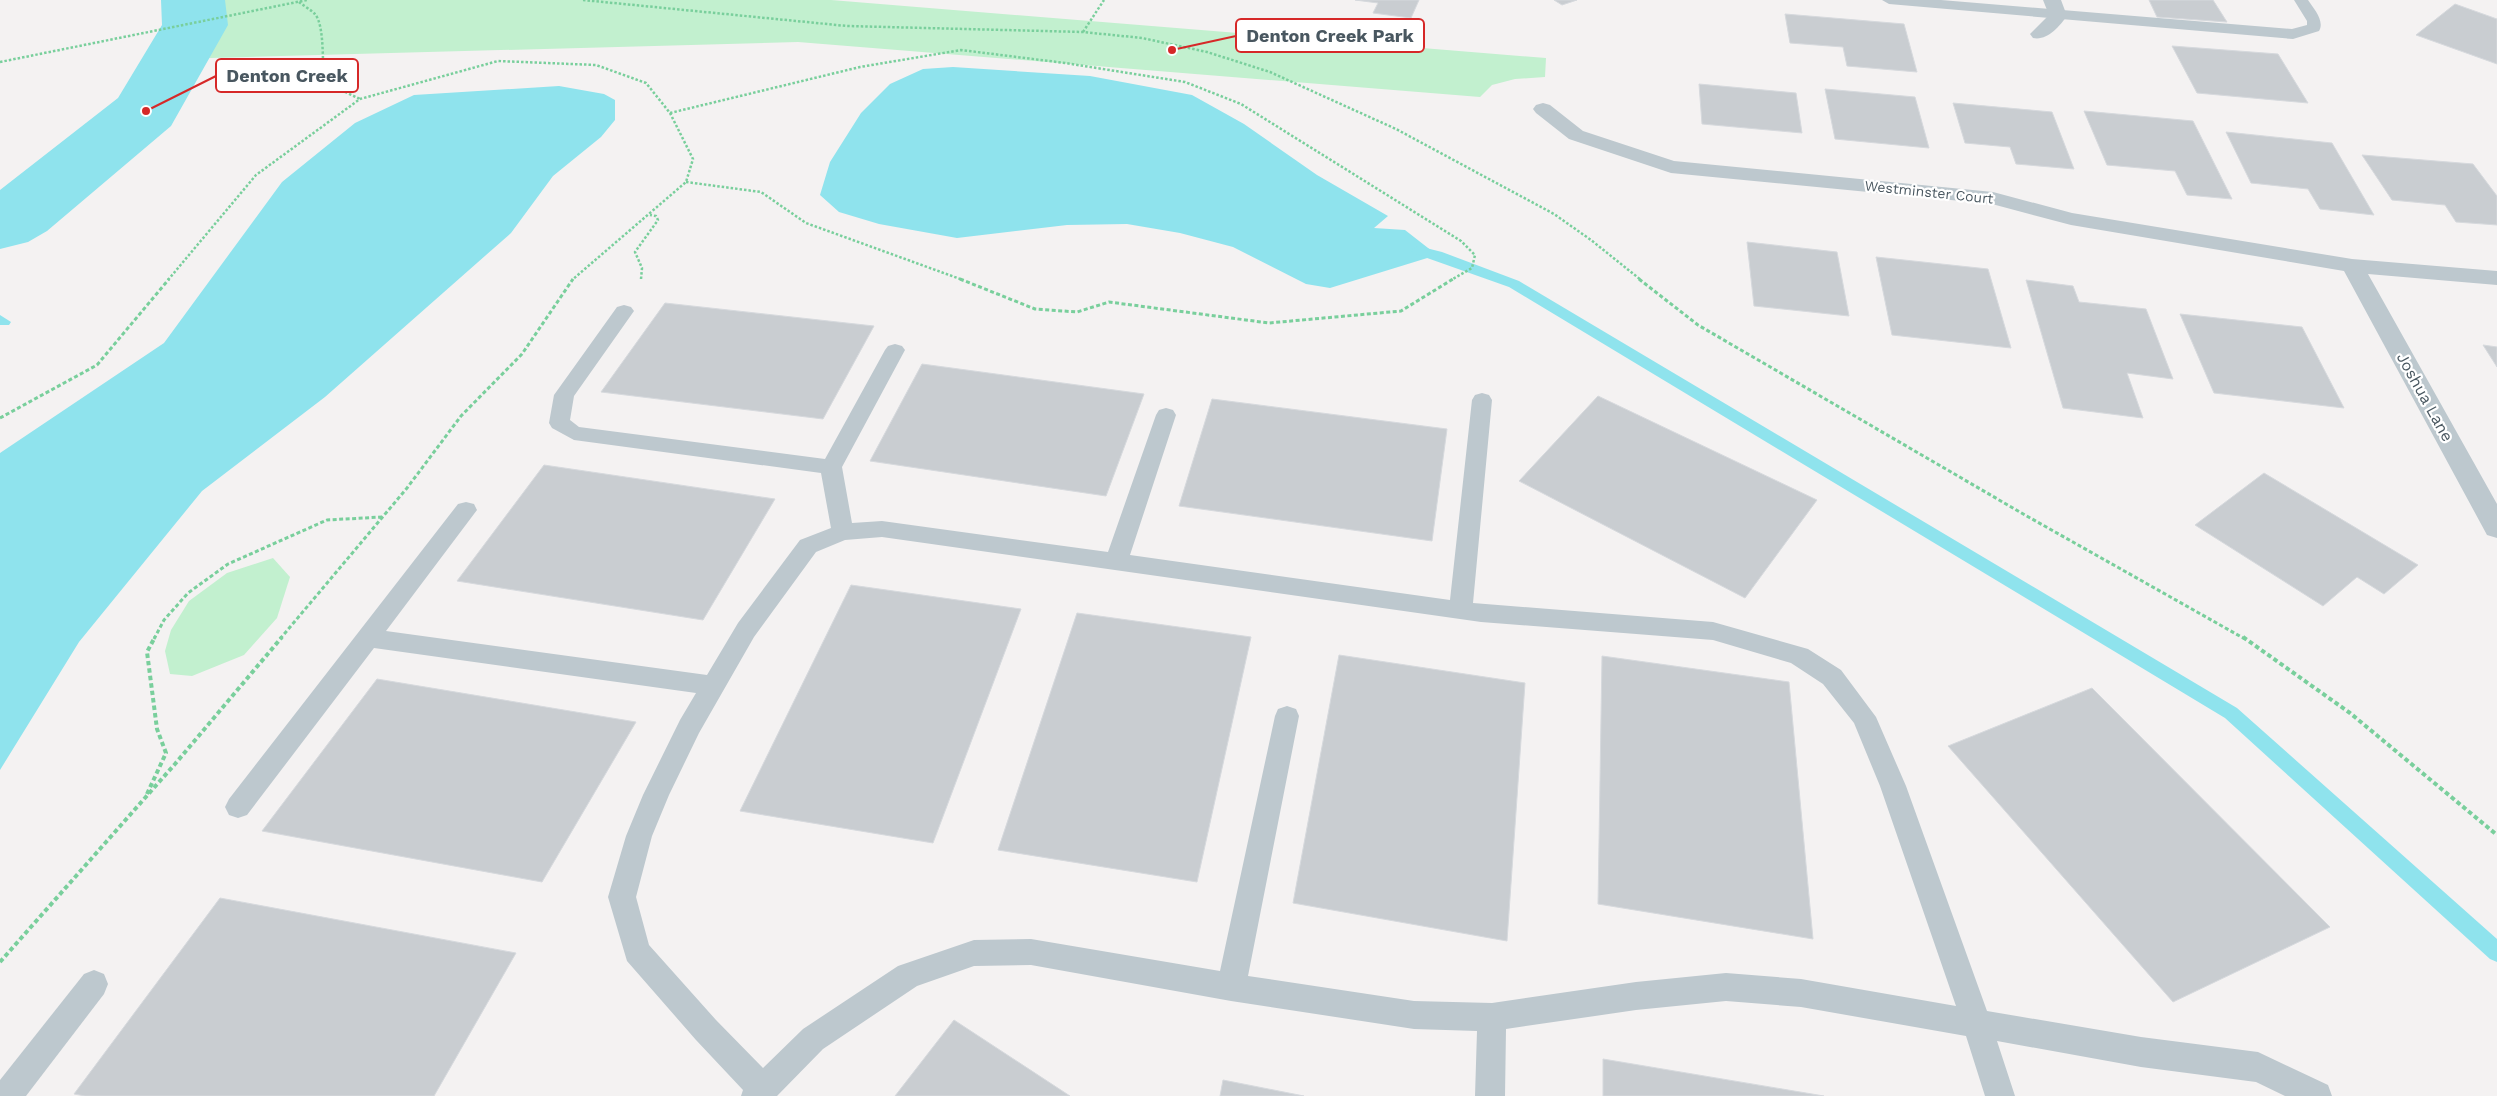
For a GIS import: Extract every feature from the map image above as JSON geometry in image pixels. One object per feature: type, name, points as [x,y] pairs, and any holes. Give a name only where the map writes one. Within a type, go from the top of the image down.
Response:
[{"type":"street","points":[[2039,34],[2055,8]]},
{"type":"street","name":"Westminster Court","points":[[1543,110],[1576,135],[1671,167],[1993,198],[2071,220],[2352,266],[2497,278]]},
{"type":"street","name":"Joshua Lane","points":[[2352,266],[2497,528]]},
{"type":"lane","points":[[1889,0],[2055,8],[2293,34],[2314,28],[2314,21],[2300,0]]},
{"type":"lane","points":[[624,311],[564,395],[559,423],[574,433],[831,467]]},
{"type":"lane","points":[[843,532],[831,467],[895,350]]},
{"type":"lane","points":[[1461,610],[1482,400]]},
{"type":"lane","points":[[1116,562],[1166,415]]},
{"type":"lane","points":[[238,807],[466,510]]},
{"type":"lane","points":[[2000,1096],[1977,1024],[1893,786],[1864,717],[1832,677],[1799,656],[1713,631],[1461,610],[882,528],[843,532],[808,546],[746,630],[689,727],[656,795],[639,836],[622,897],[637,952],[760,1093],[813,1039],[908,976],[974,953],[1031,952],[1231,988],[1414,1015],[1492,1017],[1636,996],[1726,987],[1801,992],[1977,1024],[2141,1052],[2258,1067],[2317,1096]]},
{"type":"lane","points":[[369,638],[714,686]]},
{"type":"lane","points":[[1231,988],[1287,716]]},
{"type":"lane","points":[[7,1096],[94,984]]},
{"type":"lane","points":[[1490,1096],[1492,1017]]},
{"type":"path","points":[[0,62],[307,0]]},
{"type":"path","points":[[583,0],[847,26],[1083,32],[1142,38],[1188,48],[1270,72],[1396,130],[1554,214],[1578,229],[1672,308],[1698,325],[2025,515],[2230,629],[2350,713],[2497,835]]},
{"type":"path","points":[[1083,32],[1104,0]]},
{"type":"path","points":[[298,2],[316,16],[323,43],[321,60],[324,82],[360,99]]},
{"type":"path","points":[[670,113],[860,67],[961,50],[1065,62],[1184,82],[1241,104],[1461,241],[1475,255],[1472,268],[1400,311],[1269,323],[1109,302],[1077,312],[1035,309],[989,290],[806,223],[761,192],[686,182]]},
{"type":"path","points":[[0,418],[97,365],[256,175],[360,99],[498,61],[596,64],[646,83],[670,113],[693,158],[686,182],[573,280],[522,354],[461,416],[382,517],[146,797],[0,962]]},
{"type":"path","points":[[624,311],[625,303],[642,277],[642,268],[635,252],[658,220],[656,216],[649,215]]},
{"type":"path","points":[[146,797],[166,753],[157,728],[147,652],[164,620],[188,593],[228,564],[327,520],[382,517]]},
{"type":"green space","points":[[193,0],[831,0],[1546,58],[1545,77],[1515,79],[1492,85],[1480,97],[798,42],[176,59],[195,25]]},
{"type":"green space","points":[[273,558],[290,577],[277,618],[244,655],[192,676],[170,674],[165,651],[171,630],[189,601],[227,573]]},
{"type":"water","points":[[953,67],[1090,76],[1192,95],[1244,124],[1317,175],[1388,216],[1374,228],[1405,230],[1437,255],[1330,288],[1306,284],[1233,247],[1180,233],[1127,224],[1067,225],[957,238],[879,224],[839,212],[820,195],[830,162],[861,113],[890,84],[923,69]]},
{"type":"water","points":[[559,86],[604,94],[615,100],[615,120],[601,137],[553,176],[511,233],[325,397],[202,491],[79,642],[0,770],[0,453],[164,343],[282,182],[355,123],[414,95]]},
{"type":"building","points":[[1355,0],[1419,0],[1411,18],[1373,13],[1378,3]]},
{"type":"building","points":[[1554,0],[1577,0],[1562,5]]},
{"type":"building","points":[[2149,0],[2213,0],[2227,22],[2157,17]]},
{"type":"building","points":[[2455,4],[2497,19],[2497,64],[2416,35]]},
{"type":"building","points":[[1785,14],[1904,24],[1917,72],[1847,66],[1843,47],[1790,43]]},
{"type":"building","points":[[2172,46],[2278,54],[2308,103],[2197,93]]},
{"type":"building","points":[[1699,84],[1796,93],[1802,133],[1702,124]]},
{"type":"building","points":[[1825,89],[1915,97],[1929,148],[1835,139]]},
{"type":"building","points":[[1953,103],[2052,112],[2074,169],[2016,164],[2010,147],[1965,143]]},
{"type":"building","points":[[2084,111],[2193,121],[2232,199],[2187,195],[2175,171],[2107,165]]},
{"type":"building","points":[[2226,132],[2332,143],[2374,215],[2320,209],[2308,189],[2251,183]]},
{"type":"building","points":[[2362,155],[2473,164],[2497,196],[2497,225],[2456,222],[2445,205],[2392,200]]},
{"type":"building","points":[[1747,242],[1837,252],[1849,316],[1754,306]]},
{"type":"building","points":[[1876,257],[1988,269],[2011,348],[1892,335]]},
{"type":"building","points":[[2026,280],[2073,286],[2079,302],[2146,309],[2173,379],[2127,373],[2143,418],[2063,408]]},
{"type":"building","points":[[665,303],[874,326],[823,419],[601,392]]},
{"type":"building","points":[[2180,314],[2302,327],[2344,408],[2214,393]]},
{"type":"building","points":[[2483,345],[2497,347],[2497,367]]},
{"type":"building","points":[[922,364],[1144,394],[1106,496],[870,461]]},
{"type":"building","points":[[1598,396],[1817,500],[1745,598],[1519,481]]},
{"type":"building","points":[[1212,399],[1447,429],[1432,541],[1179,506]]},
{"type":"building","points":[[544,465],[775,499],[703,620],[457,581]]},
{"type":"building","points":[[2264,473],[2418,565],[2384,594],[2357,577],[2323,606],[2195,525]]},
{"type":"building","points":[[851,585],[1021,609],[933,843],[740,811]]},
{"type":"building","points":[[1077,613],[1251,637],[1197,882],[998,850]]},
{"type":"building","points":[[1339,655],[1525,683],[1507,941],[1293,903]]},
{"type":"building","points":[[1602,656],[1789,682],[1813,939],[1598,904]]},
{"type":"building","points":[[377,679],[636,722],[542,882],[262,831]]},
{"type":"building","points":[[2092,688],[2330,927],[2173,1002],[1948,746]]},
{"type":"building","points":[[220,898],[516,953],[434,1096],[85,1096],[74,1094]]},
{"type":"building","points":[[954,1020],[1070,1096],[895,1096]]},
{"type":"building","points":[[1603,1059],[1824,1096],[1603,1096]]},
{"type":"building","points":[[1223,1080],[1304,1096],[1220,1096]]},
{"type":"waterway","points":[[0,225],[19,214],[146,111],[195,25],[193,0]]},
{"type":"waterway","points":[[1418,250],[1437,255],[1514,284],[2231,713],[2497,952]]},
{"type":"waterway","points":[[0,319],[4,322]]},
{"type":"place","name":"Denton Creek Park","points":[[1172,50]]},
{"type":"place","name":"Denton Creek","points":[[146,111]]}]
